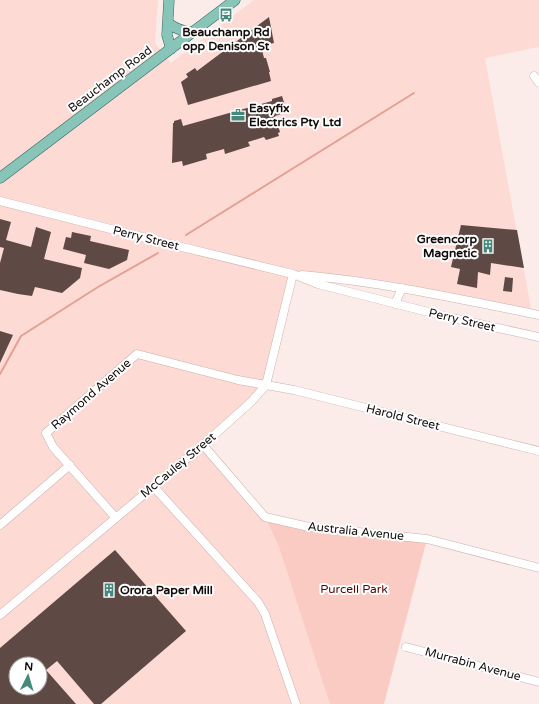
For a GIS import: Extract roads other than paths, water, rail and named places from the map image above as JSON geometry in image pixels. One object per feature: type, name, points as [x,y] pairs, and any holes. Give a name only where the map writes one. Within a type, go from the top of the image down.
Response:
[{"type":"main road","points":[[169,0],[167,35],[171,49]]},
{"type":"main road","name":"Beauchamp Road","points":[[0,178],[235,0]]},
{"type":"main road","points":[[168,23],[178,30],[193,32]]},
{"type":"street","points":[[534,76],[539,84]]},
{"type":"street","name":"Perry Street","points":[[0,201],[293,274],[318,284],[395,304],[539,337]]},
{"type":"street","name":"Perry Street","points":[[293,274],[332,277],[402,288],[539,315]]},
{"type":"street","name":"McCauley Street","points":[[0,615],[203,445],[251,402],[266,385],[293,274]]},
{"type":"street","points":[[395,304],[402,288]]},
{"type":"street","name":"Raymond Avenue","points":[[116,518],[53,447],[46,433],[137,354],[238,380],[266,385]]},
{"type":"street","name":"Harold Street","points":[[266,385],[294,390],[539,451]]},
{"type":"street","name":"Australia Avenue","points":[[203,445],[265,517],[309,526],[427,539],[539,568]]},
{"type":"street","points":[[0,525],[70,466]]},
{"type":"street","points":[[154,486],[258,602],[265,614],[296,704]]},
{"type":"street","name":"Murrabin Avenue","points":[[406,647],[539,682]]},
{"type":"waterway","points":[[186,235],[414,93]]},
{"type":"waterway","points":[[0,374],[21,336],[98,287],[158,253]]},
{"type":"place","name":"Beauchamp Rd opp Denison St","points":[[226,15]]},
{"type":"place","name":"Easyfix Electrics Pty Ltd","points":[[238,115]]},
{"type":"place","name":"Greencorp Magnetic","points":[[488,246]]},
{"type":"place","name":"Orora Paper Mill","points":[[109,590]]},
{"type":"park label","name":"Purcell Park","points":[[354,589]]}]
